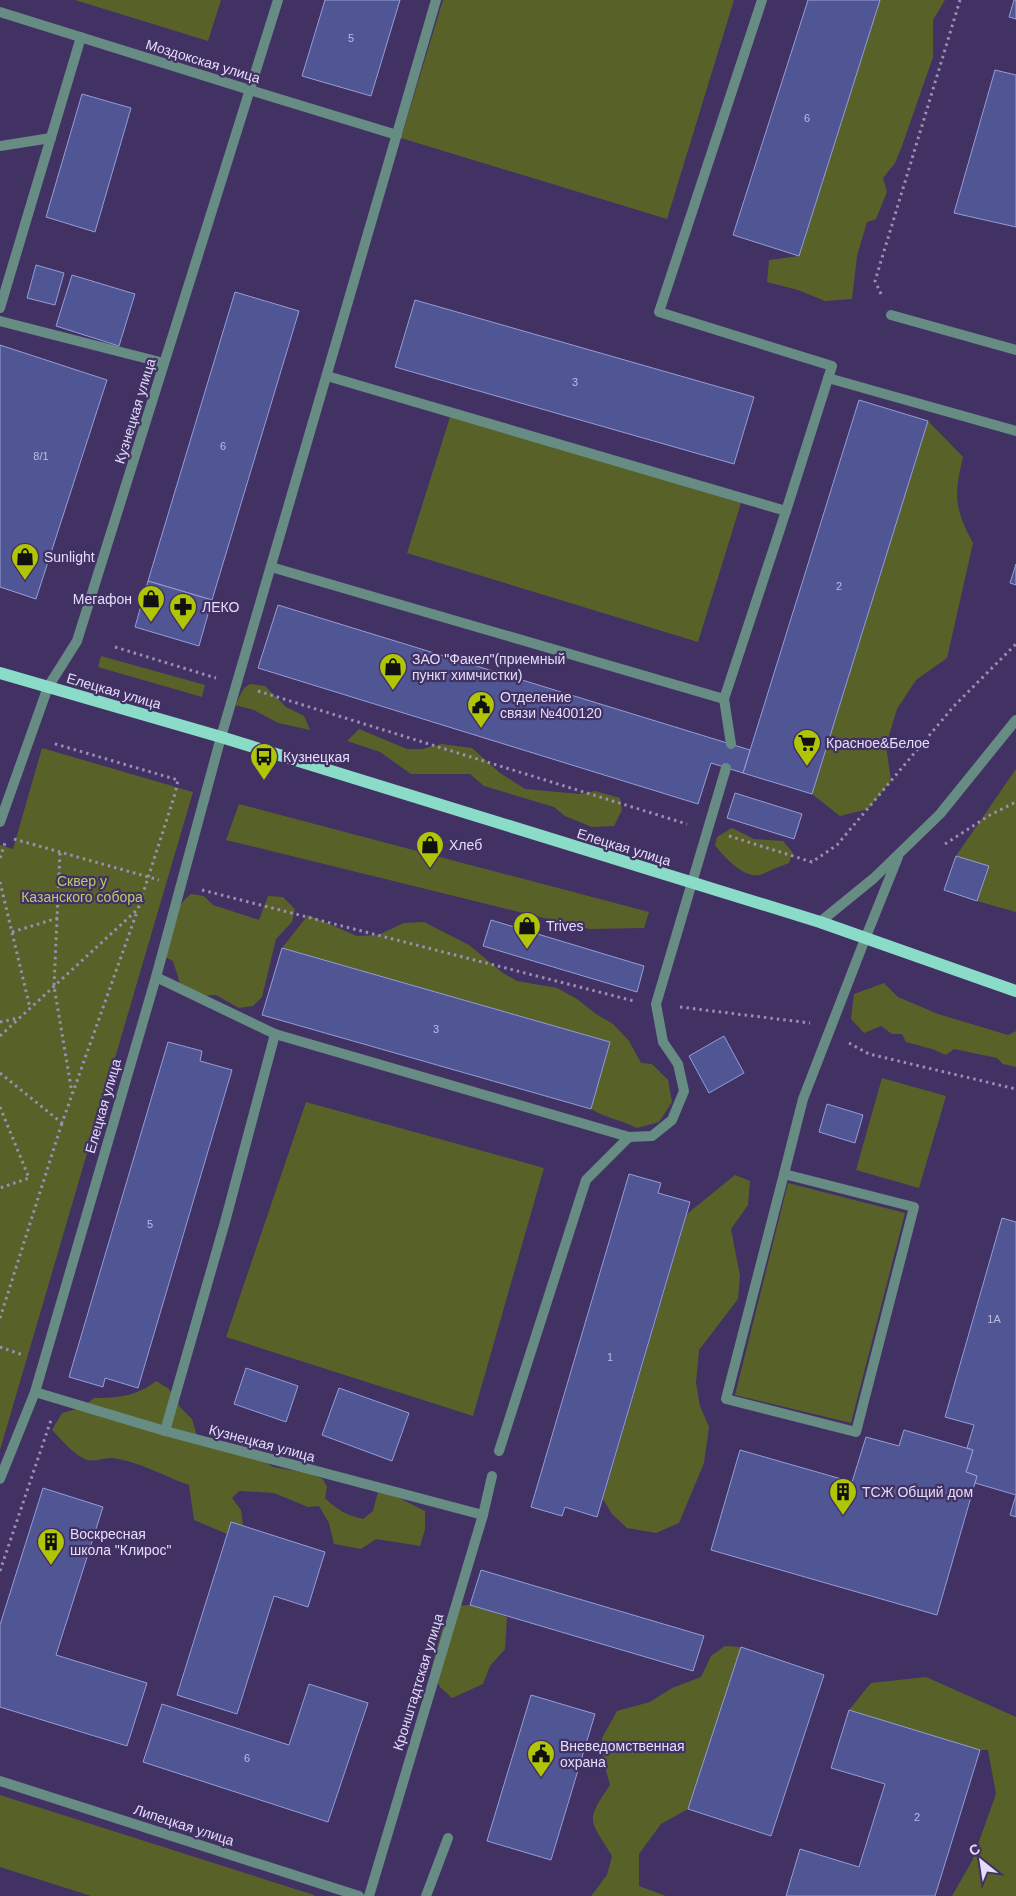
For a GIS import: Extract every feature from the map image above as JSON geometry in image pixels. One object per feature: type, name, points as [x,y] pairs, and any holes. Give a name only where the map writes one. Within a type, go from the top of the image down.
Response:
[{"type":"main road","name":"Елецкая улица","points":[[0,673],[220,737],[691,884],[820,922],[1016,991]]},
{"type":"street","name":"Кузнецкая улица","points":[[0,822],[48,688],[77,641],[278,0]]},
{"type":"street","points":[[220,737],[436,0]]},
{"type":"street","points":[[731,744],[724,699],[832,366],[659,312],[762,0]]},
{"type":"street","name":"Моздокская улица","points":[[0,12],[397,135]]},
{"type":"street","points":[[0,308],[80,37]]},
{"type":"street","points":[[0,146],[51,138]]},
{"type":"street","points":[[891,315],[1016,350]]},
{"type":"street","points":[[0,320],[164,363]]},
{"type":"street","points":[[327,376],[786,511]]},
{"type":"street","points":[[828,378],[1016,431]]},
{"type":"street","points":[[271,567],[724,699]]},
{"type":"street","points":[[820,922],[900,853],[940,814],[1016,720]]},
{"type":"street","name":"Елецкая улица","points":[[0,1479],[35,1392],[156,977],[179,884],[220,737]]},
{"type":"street","points":[[156,977],[275,1034],[629,1137],[652,1136],[672,1120],[684,1092],[678,1064],[663,1042],[656,1004],[726,768]]},
{"type":"street","points":[[784,1174],[914,1207],[856,1432],[726,1399],[803,1099],[900,853]]},
{"type":"street","points":[[165,1432],[226,1222],[275,1034]]},
{"type":"street","points":[[499,1450],[586,1180],[629,1137]]},
{"type":"street","name":"Кузнецкая улица","points":[[35,1392],[165,1432],[483,1515]]},
{"type":"street","name":"Кронштадтская улица","points":[[369,1896],[483,1515],[492,1476]]},
{"type":"street","name":"Липецкая улица","points":[[0,1781],[359,1896]]},
{"type":"street","points":[[426,1896],[448,1838]]},
{"type":"path","points":[[891,315],[875,281],[960,0]]},
{"type":"path","points":[[115,647],[812,862],[837,845],[954,706],[1016,644]]},
{"type":"path","points":[[0,1318],[72,1093],[138,909],[146,878],[178,780],[53,742],[47,745]]},
{"type":"path","points":[[943,845],[990,815],[1016,802]]},
{"type":"path","points":[[0,858],[7,837],[146,878],[179,884],[635,1001],[813,1023],[869,1054],[1016,1089]]},
{"type":"path","points":[[60,853],[54,986],[72,1093]]},
{"type":"path","points":[[0,882],[30,1009]]},
{"type":"path","points":[[0,1036],[138,909]]},
{"type":"path","points":[[12,932],[58,918]]},
{"type":"path","points":[[0,1022],[20,1018]]},
{"type":"path","points":[[0,1073],[62,1123]]},
{"type":"path","points":[[0,1107],[29,1178],[0,1188]]},
{"type":"path","points":[[0,1572],[58,1399]]},
{"type":"green space","points":[[75,0],[221,0],[208,41]]},
{"type":"green space","points":[[443,0],[734,0],[667,219],[401,138]]},
{"type":"green space","points":[[880,0],[945,0],[933,20],[933,57],[902,146],[895,163],[883,178],[887,192],[876,219],[867,222],[857,256],[852,299],[825,301],[798,290],[767,282],[769,260],[799,256]]},
{"type":"green space","points":[[451,414],[741,503],[698,642],[407,553]]},
{"type":"green space","points":[[928,421],[963,457],[957,492],[959,510],[973,543],[947,658],[916,680],[897,709],[886,745],[891,781],[868,809],[840,816],[812,794]]},
{"type":"green space","points":[[101,656],[205,685],[202,697],[98,667]]},
{"type":"green space","points":[[250,684],[265,686],[286,707],[304,716],[310,730],[278,723],[254,710],[235,705],[244,688]]},
{"type":"green space","points":[[359,729],[407,749],[423,749],[441,744],[472,748],[500,773],[525,789],[580,794],[595,791],[620,798],[622,810],[614,826],[592,827],[565,816],[554,807],[484,786],[470,774],[411,774],[380,752],[347,741]]},
{"type":"green space","name":"Сквер у Казанского собора","points":[[42,748],[193,792],[0,1450],[0,845],[13,849]]},
{"type":"green space","points":[[1016,769],[1016,912],[977,901],[989,867],[956,856]]},
{"type":"green space","points":[[239,804],[649,912],[644,928],[589,929],[226,840]]},
{"type":"green space","points":[[732,828],[754,839],[783,841],[793,853],[789,863],[760,875],[747,873],[734,866],[715,845],[717,837]]},
{"type":"green space","points":[[191,894],[204,896],[213,905],[259,920],[268,896],[283,897],[295,909],[292,922],[276,939],[262,997],[253,1006],[239,1008],[216,995],[200,996],[182,990],[173,961],[161,955],[175,914],[184,900]]},
{"type":"green space","points":[[308,915],[357,936],[378,935],[404,923],[424,922],[469,945],[503,973],[517,981],[557,988],[577,999],[613,1024],[629,1041],[641,1063],[652,1064],[668,1080],[672,1102],[659,1122],[637,1128],[591,1109],[610,1042],[282,948]]},
{"type":"green space","points":[[884,983],[898,997],[938,1014],[1008,1035],[1016,1031],[1016,1067],[1003,1064],[997,1058],[954,1049],[946,1055],[906,1042],[902,1034],[892,1034],[881,1026],[864,1033],[851,1019],[854,994]]},
{"type":"green space","points":[[882,1078],[946,1096],[919,1188],[856,1170]]},
{"type":"green space","points":[[306,1102],[544,1168],[473,1416],[226,1337]]},
{"type":"green space","points":[[735,1175],[750,1181],[748,1205],[731,1229],[740,1276],[738,1299],[699,1350],[696,1383],[700,1406],[709,1427],[704,1463],[679,1523],[656,1533],[627,1528],[612,1514],[603,1499],[687,1214]]},
{"type":"green space","points":[[788,1183],[905,1213],[851,1423],[735,1395]]},
{"type":"green space","points":[[156,1381],[169,1389],[180,1407],[192,1419],[199,1443],[261,1459],[273,1467],[308,1473],[323,1479],[327,1487],[325,1498],[342,1512],[363,1519],[373,1511],[378,1492],[391,1494],[425,1511],[425,1529],[420,1546],[376,1539],[361,1549],[334,1544],[329,1523],[319,1506],[308,1507],[274,1493],[239,1491],[232,1498],[241,1510],[243,1526],[231,1522],[227,1534],[194,1520],[189,1485],[123,1460],[109,1458],[86,1460],[70,1449],[52,1430],[62,1413],[81,1408],[94,1398],[119,1397],[134,1393]]},
{"type":"green space","points":[[470,1605],[507,1617],[505,1649],[490,1666],[483,1684],[452,1698],[440,1687],[431,1670],[442,1630],[455,1606]]},
{"type":"green space","points":[[725,1646],[741,1647],[688,1809],[661,1824],[639,1854],[639,1886],[666,1896],[591,1896],[607,1875],[612,1856],[593,1821],[596,1807],[610,1785],[604,1763],[602,1738],[617,1711],[650,1702],[672,1688],[701,1677],[711,1656]]},
{"type":"green space","points":[[926,1677],[1016,1717],[1016,1896],[952,1896],[972,1861],[996,1794],[988,1750],[980,1750],[849,1710],[871,1683]]},
{"type":"green space","points":[[0,1795],[314,1896],[91,1896],[0,1867]]},
{"type":"building","points":[[325,0],[400,0],[371,96],[302,76]]},
{"type":"building","points":[[808,0],[880,0],[799,256],[733,235]]},
{"type":"building","points":[[1014,0],[1016,0],[1016,19],[1009,17]]},
{"type":"building","points":[[995,70],[1016,75],[1016,227],[954,213]]},
{"type":"building","points":[[82,94],[131,108],[95,232],[46,217]]},
{"type":"building","points":[[36,265],[64,273],[55,305],[27,298]]},
{"type":"building","points":[[72,275],[135,294],[119,346],[56,326]]},
{"type":"building","points":[[235,292],[299,311],[212,600],[148,581]]},
{"type":"building","points":[[415,300],[754,397],[734,464],[395,367]]},
{"type":"building","points":[[0,345],[107,380],[36,599],[0,587]]},
{"type":"building","points":[[859,400],[928,421],[812,794],[743,773]]},
{"type":"building","points":[[1016,564],[1016,585],[1010,583]]},
{"type":"building","points":[[148,581],[212,600],[199,646],[135,627]]},
{"type":"building","points":[[278,605],[750,750],[743,773],[711,763],[698,804],[258,668]]},
{"type":"building","points":[[735,793],[802,814],[794,839],[727,818]]},
{"type":"building","points":[[956,856],[989,866],[977,901],[944,890]]},
{"type":"building","points":[[491,920],[644,966],[637,992],[483,946]]},
{"type":"building","points":[[282,948],[610,1042],[591,1109],[262,1015]]},
{"type":"building","points":[[724,1036],[744,1073],[709,1093],[689,1056]]},
{"type":"building","points":[[168,1042],[202,1051],[200,1061],[232,1070],[138,1388],[105,1378],[103,1387],[69,1377]]},
{"type":"building","points":[[827,1104],[863,1115],[855,1143],[819,1132]]},
{"type":"building","points":[[629,1174],[661,1183],[658,1193],[690,1202],[597,1517],[565,1507],[562,1516],[531,1507]]},
{"type":"building","points":[[1002,1218],[1016,1222],[1016,1495],[975,1483],[977,1476],[966,1472],[973,1450],[967,1448],[974,1425],[945,1417]]},
{"type":"building","points":[[246,1368],[298,1386],[286,1422],[234,1404]]},
{"type":"building","points":[[339,1388],[409,1413],[392,1461],[322,1435]]},
{"type":"building","name":"ТСЖ Общий дом","points":[[904,1430],[973,1450],[966,1472],[977,1476],[937,1615],[711,1550],[740,1450],[852,1482],[866,1437],[899,1446]]},
{"type":"building","name":"Воскресная школа \"Клирос\"","points":[[43,1488],[103,1507],[56,1655],[147,1683],[127,1746],[0,1707],[0,1625]]},
{"type":"building","points":[[1016,1495],[1016,1517],[1010,1515]]},
{"type":"building","points":[[231,1522],[325,1552],[308,1607],[274,1596],[237,1714],[177,1695]]},
{"type":"building","points":[[481,1570],[704,1636],[693,1671],[470,1605]]},
{"type":"building","points":[[741,1647],[824,1675],[771,1836],[688,1809]]},
{"type":"building","points":[[309,1684],[368,1703],[328,1822],[143,1762],[162,1704],[289,1745]]},
{"type":"building","name":"Вневедомственная охрана","points":[[531,1695],[595,1714],[551,1860],[487,1841]]},
{"type":"building","points":[[849,1710],[980,1750],[935,1896],[786,1896],[800,1849],[859,1867],[885,1784],[831,1768]]},
{"type":"place","name":"Sunlight","points":[[25,581]]},
{"type":"place","name":"Мегафон","points":[[151,623]]},
{"type":"place","name":"ЛЕКО","points":[[183,631]]},
{"type":"place","name":"ЗАО \"Факел\"(приемный пункт химчистки)","points":[[393,691]]},
{"type":"place","name":"Отделение связи №400120","points":[[481,729]]},
{"type":"place","name":"Красное&Белое","points":[[807,767]]},
{"type":"place","name":"Кузнецкая","points":[[264,781]]},
{"type":"place","name":"Хлеб","points":[[430,869]]},
{"type":"place","name":"Trives","points":[[527,950]]},
{"type":"place","name":"ТСЖ Общий дом","points":[[843,1516]]},
{"type":"place","name":"Воскресная школа \"Клирос\"","points":[[51,1566]]},
{"type":"place","name":"Вневедомственная охрана","points":[[541,1778]]}]
